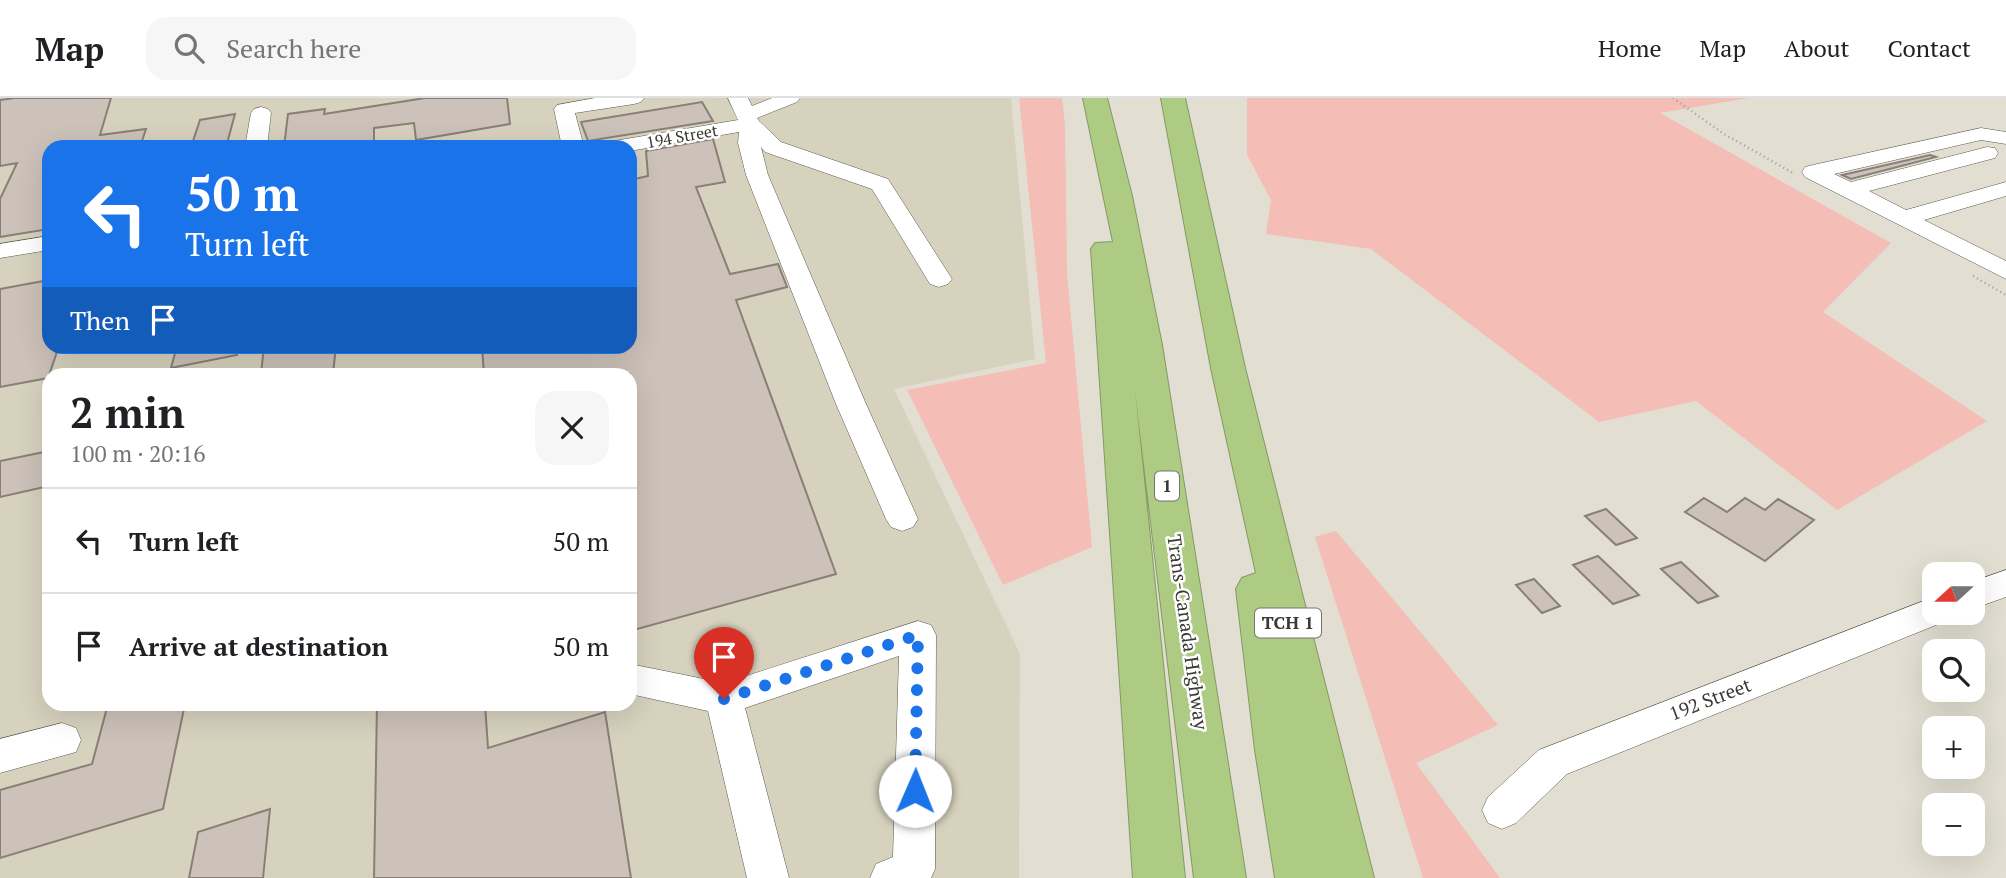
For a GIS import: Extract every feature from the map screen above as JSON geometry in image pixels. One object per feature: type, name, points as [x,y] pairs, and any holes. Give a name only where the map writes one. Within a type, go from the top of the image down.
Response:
[{"type":"highway","name":"Trans-Canada Highway","points":[[1095,98],[1159,878]]},
{"type":"highway","name":"Trans-Canada Highway","points":[[1095,98],[1116,178],[1151,378],[1205,750],[1220,878]]},
{"type":"highway","name":"TCH 1","points":[[1173,98],[1228,368],[1348,878]]},
{"type":"highway","points":[[1228,368],[1279,750],[1301,878]]},
{"type":"street","points":[[571,140],[564,109],[634,98]]},
{"type":"street","name":"194 Street","points":[[637,142],[790,98]]},
{"type":"street","points":[[745,112],[773,147],[880,184],[939,279]]},
{"type":"street","points":[[745,112],[757,175],[851,404],[902,519]]},
{"type":"street","points":[[258,140],[261,113]]},
{"type":"street","points":[[2006,138],[1981,134],[1813,172],[2006,271]]},
{"type":"street","points":[[1848,190],[1997,149],[1981,134]]},
{"type":"street","points":[[1904,218],[2006,189]]},
{"type":"street","points":[[0,251],[42,244]]},
{"type":"street","points":[[1978,256],[2006,248]]},
{"type":"street","points":[[1985,591],[2006,583]]},
{"type":"street","name":"192 Street","points":[[1502,810],[1553,762],[1922,616]]},
{"type":"street","points":[[637,680],[724,699],[918,635],[914,869],[891,878]]},
{"type":"street","points":[[724,699],[768,878]]},
{"type":"street","points":[[0,757],[62,740]]},
{"type":"shaded area","points":[[0,98],[1011,98],[1035,359],[894,389],[1020,654],[1019,878],[0,878]]},
{"type":"shaded area","points":[[1019,98],[1062,98],[1065,124],[1067,272],[1092,547],[1003,585],[907,390],[1046,363]]},
{"type":"shaded area","points":[[1247,98],[1749,98],[1660,113],[1891,243],[1823,312],[1987,421],[1837,510],[1696,401],[1599,422],[1371,249],[1266,234],[1271,200],[1247,155]]},
{"type":"shaded area","points":[[1336,531],[1498,725],[1416,763],[1500,878],[1423,878],[1315,537]]},
{"type":"building","points":[[111,98],[100,135],[146,129],[142,140],[42,140],[42,230],[0,237],[0,199],[17,163],[0,166],[0,100]]},
{"type":"building","points":[[425,98],[507,98],[510,124],[416,140],[414,123],[374,128],[374,140],[285,140],[288,114],[325,109],[324,114]]},
{"type":"building","points":[[702,102],[713,121],[594,140],[588,140],[581,122]]},
{"type":"building","points":[[235,114],[228,140],[193,140],[200,120]]},
{"type":"building","points":[[713,139],[725,182],[696,187],[730,274],[778,264],[787,287],[736,300],[836,574],[637,629],[637,368],[484,368],[483,354],[637,354],[637,178],[648,176],[646,151]]},
{"type":"building","points":[[1930,155],[1936,157],[1851,179],[1842,175]]},
{"type":"building","points":[[42,281],[42,354],[56,354],[51,368],[42,368],[42,379],[0,387],[0,289]]},
{"type":"building","points":[[175,354],[237,354],[237,355],[171,368]]},
{"type":"building","points":[[263,354],[335,354],[334,368],[262,368]]},
{"type":"building","points":[[42,452],[42,488],[0,497],[0,461]]},
{"type":"building","points":[[1704,498],[1727,512],[1745,498],[1765,510],[1778,499],[1814,520],[1765,561],[1685,512]]},
{"type":"building","points":[[1606,509],[1637,538],[1616,545],[1585,516]]},
{"type":"building","points":[[1598,556],[1639,595],[1613,604],[1573,565]]},
{"type":"building","points":[[1681,562],[1718,596],[1698,603],[1661,569]]},
{"type":"building","points":[[1534,579],[1560,606],[1542,613],[1516,585]]},
{"type":"building","points":[[106,711],[184,711],[163,809],[0,858],[0,790],[92,764]]},
{"type":"building","points":[[377,711],[485,711],[488,748],[605,712],[631,878],[374,878]]},
{"type":"building","points":[[270,809],[263,878],[189,878],[198,832]]},
{"type":"route","points":[[724,699],[918,635],[915,791]]}]
